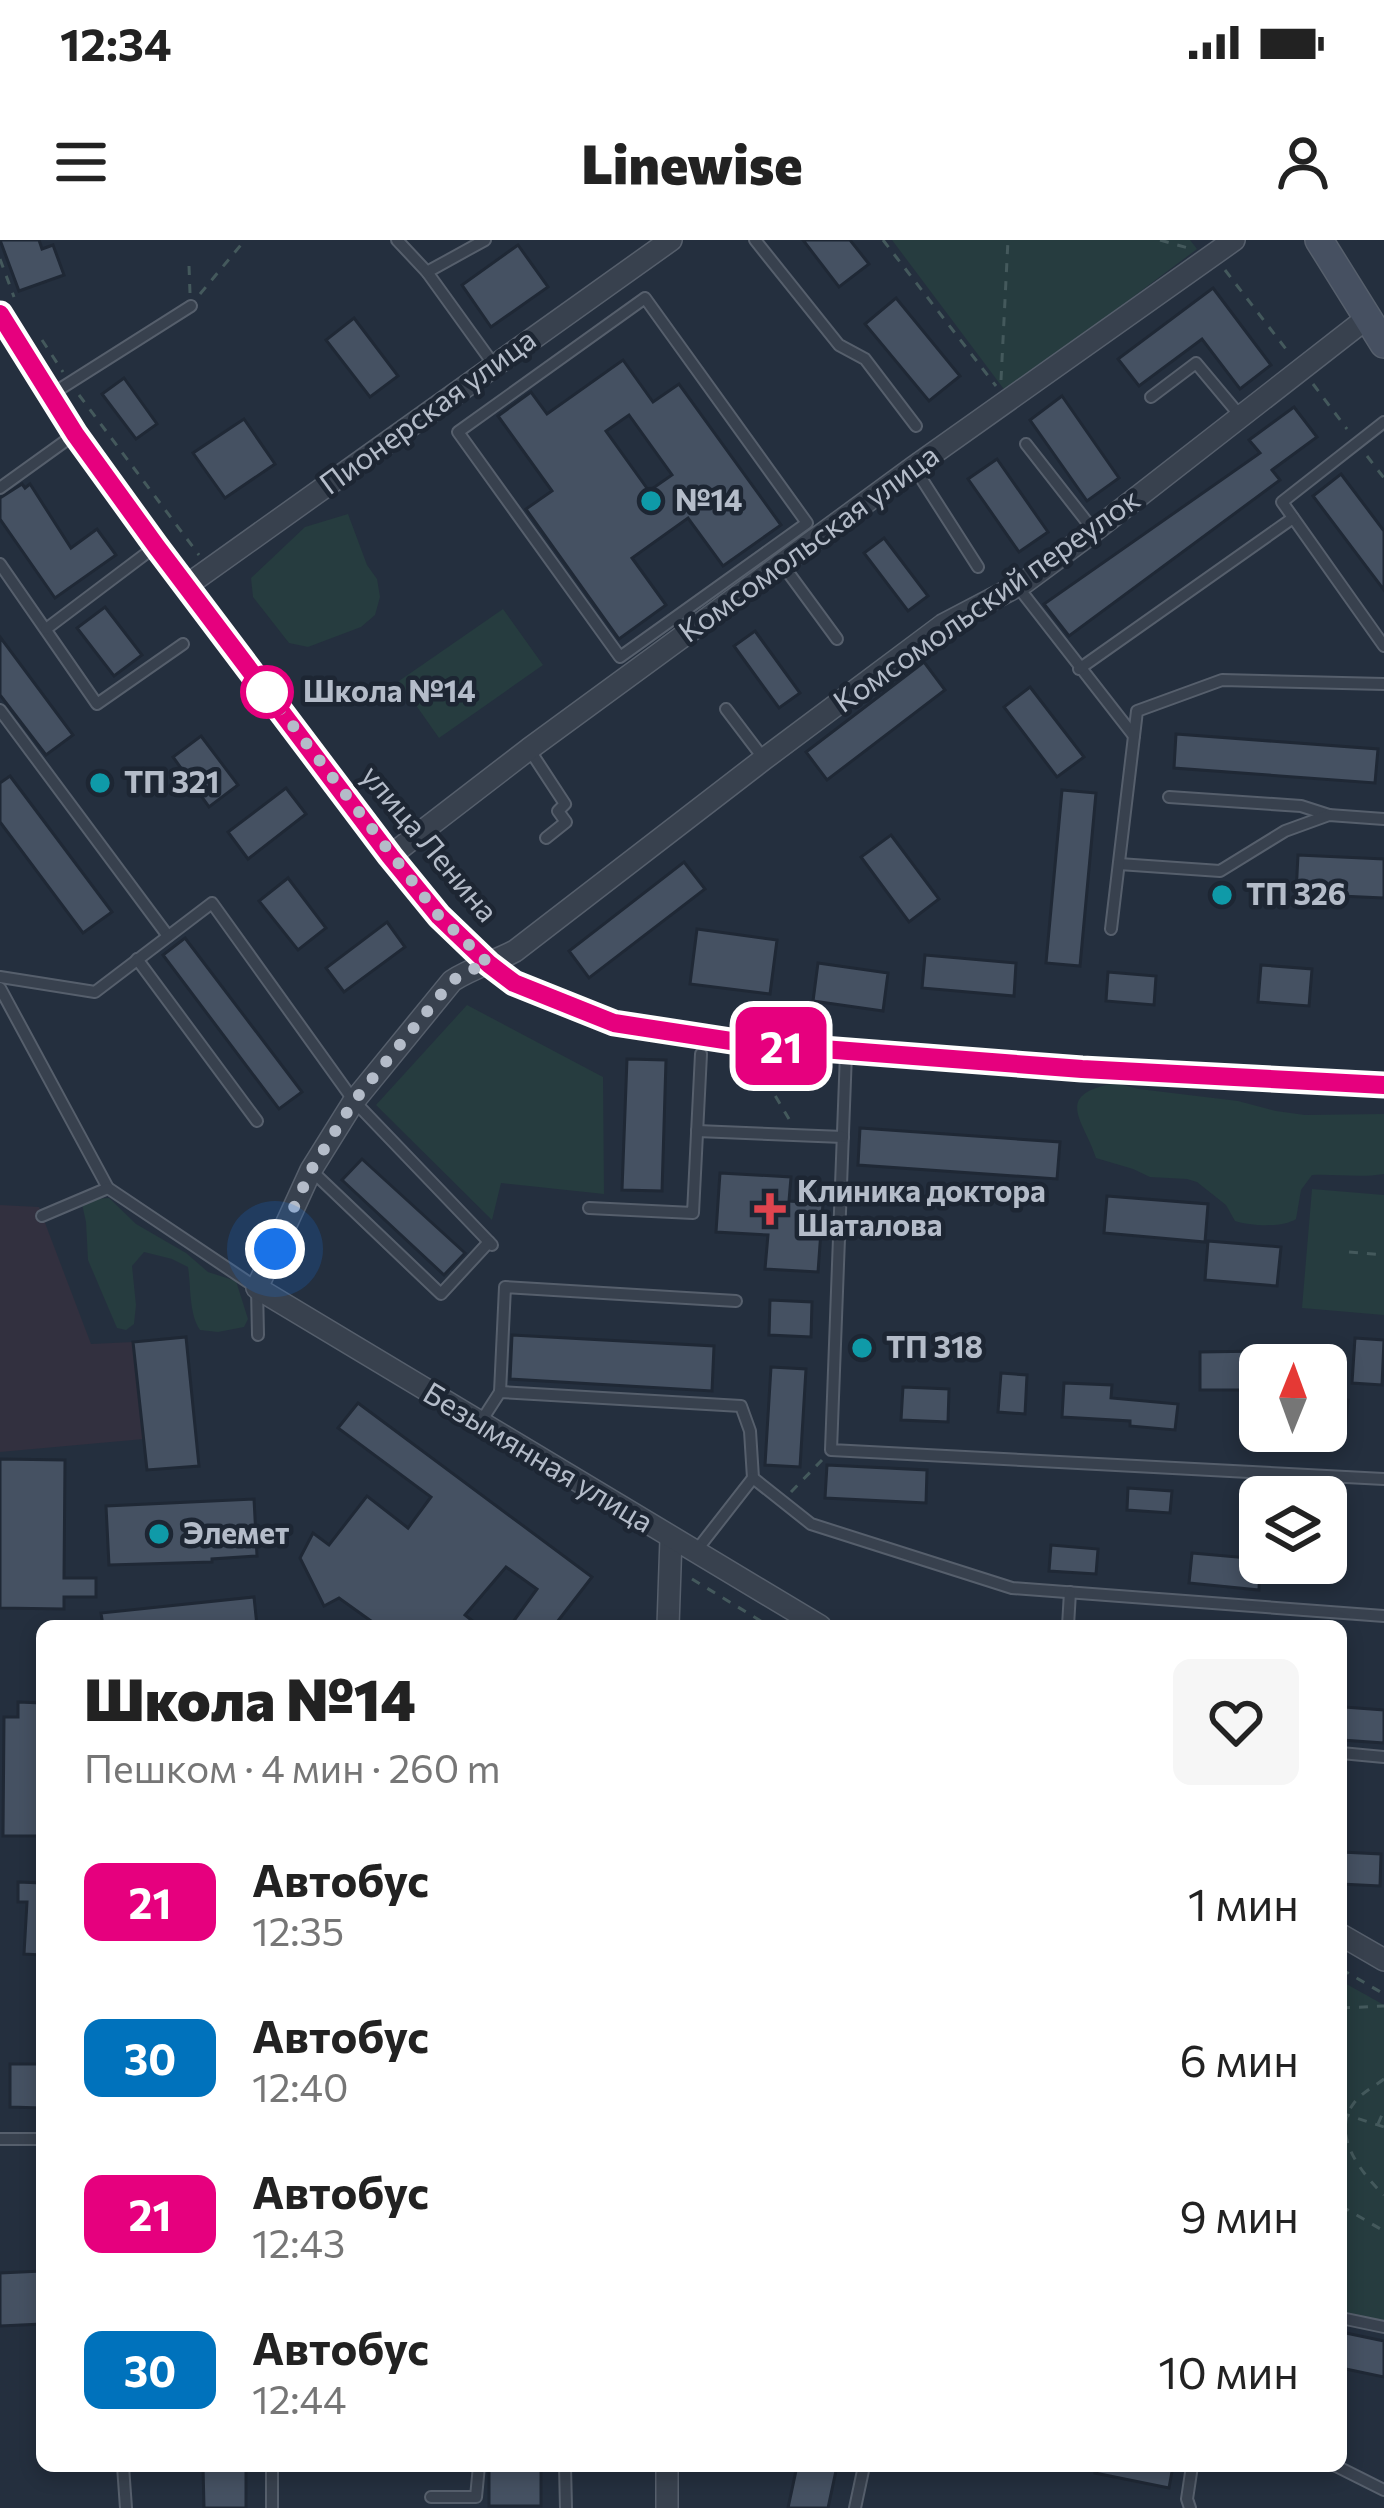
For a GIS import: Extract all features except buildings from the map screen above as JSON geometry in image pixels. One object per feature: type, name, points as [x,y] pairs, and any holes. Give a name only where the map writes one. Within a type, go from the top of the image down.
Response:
[{"type":"street","name":"Пионерская улица","points":[[186,586],[671,240]]},
{"type":"street","name":"Комсомольская улица","points":[[390,856],[529,748],[914,467],[1234,240]]},
{"type":"street","points":[[1319,240],[1384,344]]},
{"type":"street","name":"улица Ленина","points":[[7,306],[50,395],[156,546],[439,916],[514,983],[614,1023],[744,1043],[1384,1085]]},
{"type":"street","name":"Комсомольский переулок","points":[[257,1288],[311,1170],[354,1101],[452,981],[515,951],[943,626],[1017,586],[1094,531],[1367,319]]},
{"type":"street","name":"Безымянная улица","points":[[257,1288],[810,1620]]},
{"type":"street","points":[[668,1620],[671,1538]]},
{"type":"street","points":[[1347,1938],[1384,1960]]},
{"type":"street","points":[[667,2472],[667,2508]]},
{"type":"lane","points":[[397,240],[428,272],[494,365]]},
{"type":"lane","points":[[428,272],[485,240]]},
{"type":"lane","points":[[755,240],[839,345],[865,359],[916,426]]},
{"type":"lane","points":[[646,298],[807,524],[620,657],[458,431],[646,298]]},
{"type":"lane","points":[[50,395],[190,306]]},
{"type":"lane","points":[[1151,397],[1196,364],[1242,418]]},
{"type":"lane","points":[[1384,422],[1282,502],[1384,646]]},
{"type":"lane","points":[[0,488],[75,434]]},
{"type":"lane","points":[[1025,444],[1094,531]]},
{"type":"lane","points":[[914,467],[978,567]]},
{"type":"lane","points":[[1079,669],[1293,518]]},
{"type":"lane","points":[[46,629],[156,546]]},
{"type":"lane","points":[[0,564],[97,704],[183,644]]},
{"type":"lane","points":[[782,564],[837,639]]},
{"type":"lane","points":[[1017,586],[1134,736]]},
{"type":"lane","points":[[1112,929],[1137,710],[1222,680],[1384,684]]},
{"type":"lane","points":[[0,710],[168,936]]},
{"type":"lane","points":[[726,710],[764,759]]},
{"type":"lane","points":[[529,748],[565,804],[558,811],[566,822],[546,838]]},
{"type":"lane","points":[[1169,796],[1300,806],[1328,815],[1384,819]]},
{"type":"lane","points":[[1119,864],[1220,872],[1286,831],[1328,815]]},
{"type":"lane","points":[[0,977],[95,992],[212,903],[354,1101],[490,1243],[441,1294],[311,1170]]},
{"type":"lane","points":[[137,959],[257,1120]]},
{"type":"lane","points":[[0,988],[108,1188],[257,1288],[258,1335]]},
{"type":"lane","points":[[846,1053],[831,1450],[1384,1479]]},
{"type":"lane","points":[[589,1208],[694,1213],[701,1054]]},
{"type":"lane","points":[[698,1131],[843,1137]]},
{"type":"lane","points":[[41,1216],[108,1188]]},
{"type":"lane","points":[[480,1424],[500,1392],[505,1287],[736,1301]]},
{"type":"lane","points":[[500,1392],[741,1406],[750,1431],[753,1478],[695,1552]]},
{"type":"lane","points":[[753,1478],[812,1524],[1012,1588],[1384,1616]]},
{"type":"lane","points":[[1068,1620],[1070,1592]]},
{"type":"lane","points":[[1347,1753],[1384,1756]]},
{"type":"lane","points":[[0,2139],[36,2139]]},
{"type":"lane","points":[[1347,2319],[1384,2327]]},
{"type":"lane","points":[[123,2472],[126,2508]]},
{"type":"lane","points":[[272,2472],[272,2508]]},
{"type":"lane","points":[[431,2497],[476,2502],[478,2472]]},
{"type":"lane","points":[[566,2472],[566,2508]]},
{"type":"lane","points":[[855,2508],[863,2472]]},
{"type":"lane","points":[[1190,2508],[1186,2499],[1191,2472]]},
{"type":"lane","points":[[1347,2472],[1384,2490]]},
{"type":"path","points":[[190,306],[245,240]]},
{"type":"path","points":[[883,240],[1000,392],[1008,240]]},
{"type":"path","points":[[1160,240],[1213,255]]},
{"type":"path","points":[[0,260],[7,306]]},
{"type":"path","points":[[189,266],[190,306]]},
{"type":"path","points":[[36,332],[209,569]]},
{"type":"path","points":[[744,1043],[800,1136]]},
{"type":"path","points":[[1349,1252],[1384,1255]]},
{"type":"path","points":[[783,1502],[831,1450]]},
{"type":"path","points":[[670,1565],[759,1620]]},
{"type":"path","points":[[1347,1973],[1384,1994]]},
{"type":"path","points":[[1347,2008],[1384,2006]]},
{"type":"path","points":[[1347,2110],[1384,2079]]},
{"type":"path","points":[[1347,2115],[1381,2126],[1384,2110]]},
{"type":"path","points":[[1347,2141],[1355,2159],[1384,2195]]},
{"type":"path","points":[[1347,2209],[1384,2230]]},
{"type":"shaded area","points":[[0,1205],[39,1207],[91,1344],[133,1342],[144,1439],[0,1452]]},
{"type":"green space","points":[[892,240],[1190,240],[1197,249],[1006,392]]},
{"type":"green space","points":[[348,514],[377,579],[380,597],[375,615],[361,627],[308,647],[289,643],[253,597],[251,578],[305,527]]},
{"type":"green space","points":[[503,609],[543,665],[439,738],[399,681]]},
{"type":"green space","points":[[467,1005],[603,1077],[604,1194],[501,1183],[492,1220],[376,1105]]},
{"type":"green space","points":[[1115,1083],[1305,1115],[1384,1114],[1384,1174],[1312,1175],[1301,1190],[1296,1219],[1266,1225],[1235,1221],[1226,1205],[1197,1182],[1150,1177],[1096,1158],[1080,1121],[1078,1102],[1084,1094]]},
{"type":"green space","points":[[1312,1189],[1384,1195],[1384,1315],[1302,1308]]},
{"type":"green space","points":[[109,1198],[136,1224],[186,1253],[208,1272],[236,1281],[248,1319],[244,1327],[200,1330],[192,1308],[188,1267],[144,1252],[132,1266],[134,1324],[126,1330],[117,1328],[88,1260],[82,1204]]},
{"type":"green space","points":[[1347,1984],[1384,2005],[1384,2322],[1347,2313]]},
{"type":"bus line","name":"21","points":[[0,314],[75,434],[390,856],[439,916],[514,983],[614,1023],[744,1043],[1082,1069],[1384,1085]]},
{"type":"place","name":"№14","points":[[651,501]]},
{"type":"place","name":"Школа №14","points":[[267,692]]},
{"type":"place","name":"ТП 321","points":[[100,783]]},
{"type":"place","name":"ТП 326","points":[[1222,895]]},
{"type":"place","name":"Клиника доктора Шаталова","points":[[770,1209]]},
{"type":"place","name":"ТП 318","points":[[862,1348]]},
{"type":"place","name":"Элемет","points":[[159,1534]]},
{"type":"route","points":[[267,692],[390,856],[439,916],[489,964],[452,981],[354,1101],[311,1170],[275,1249]]}]
